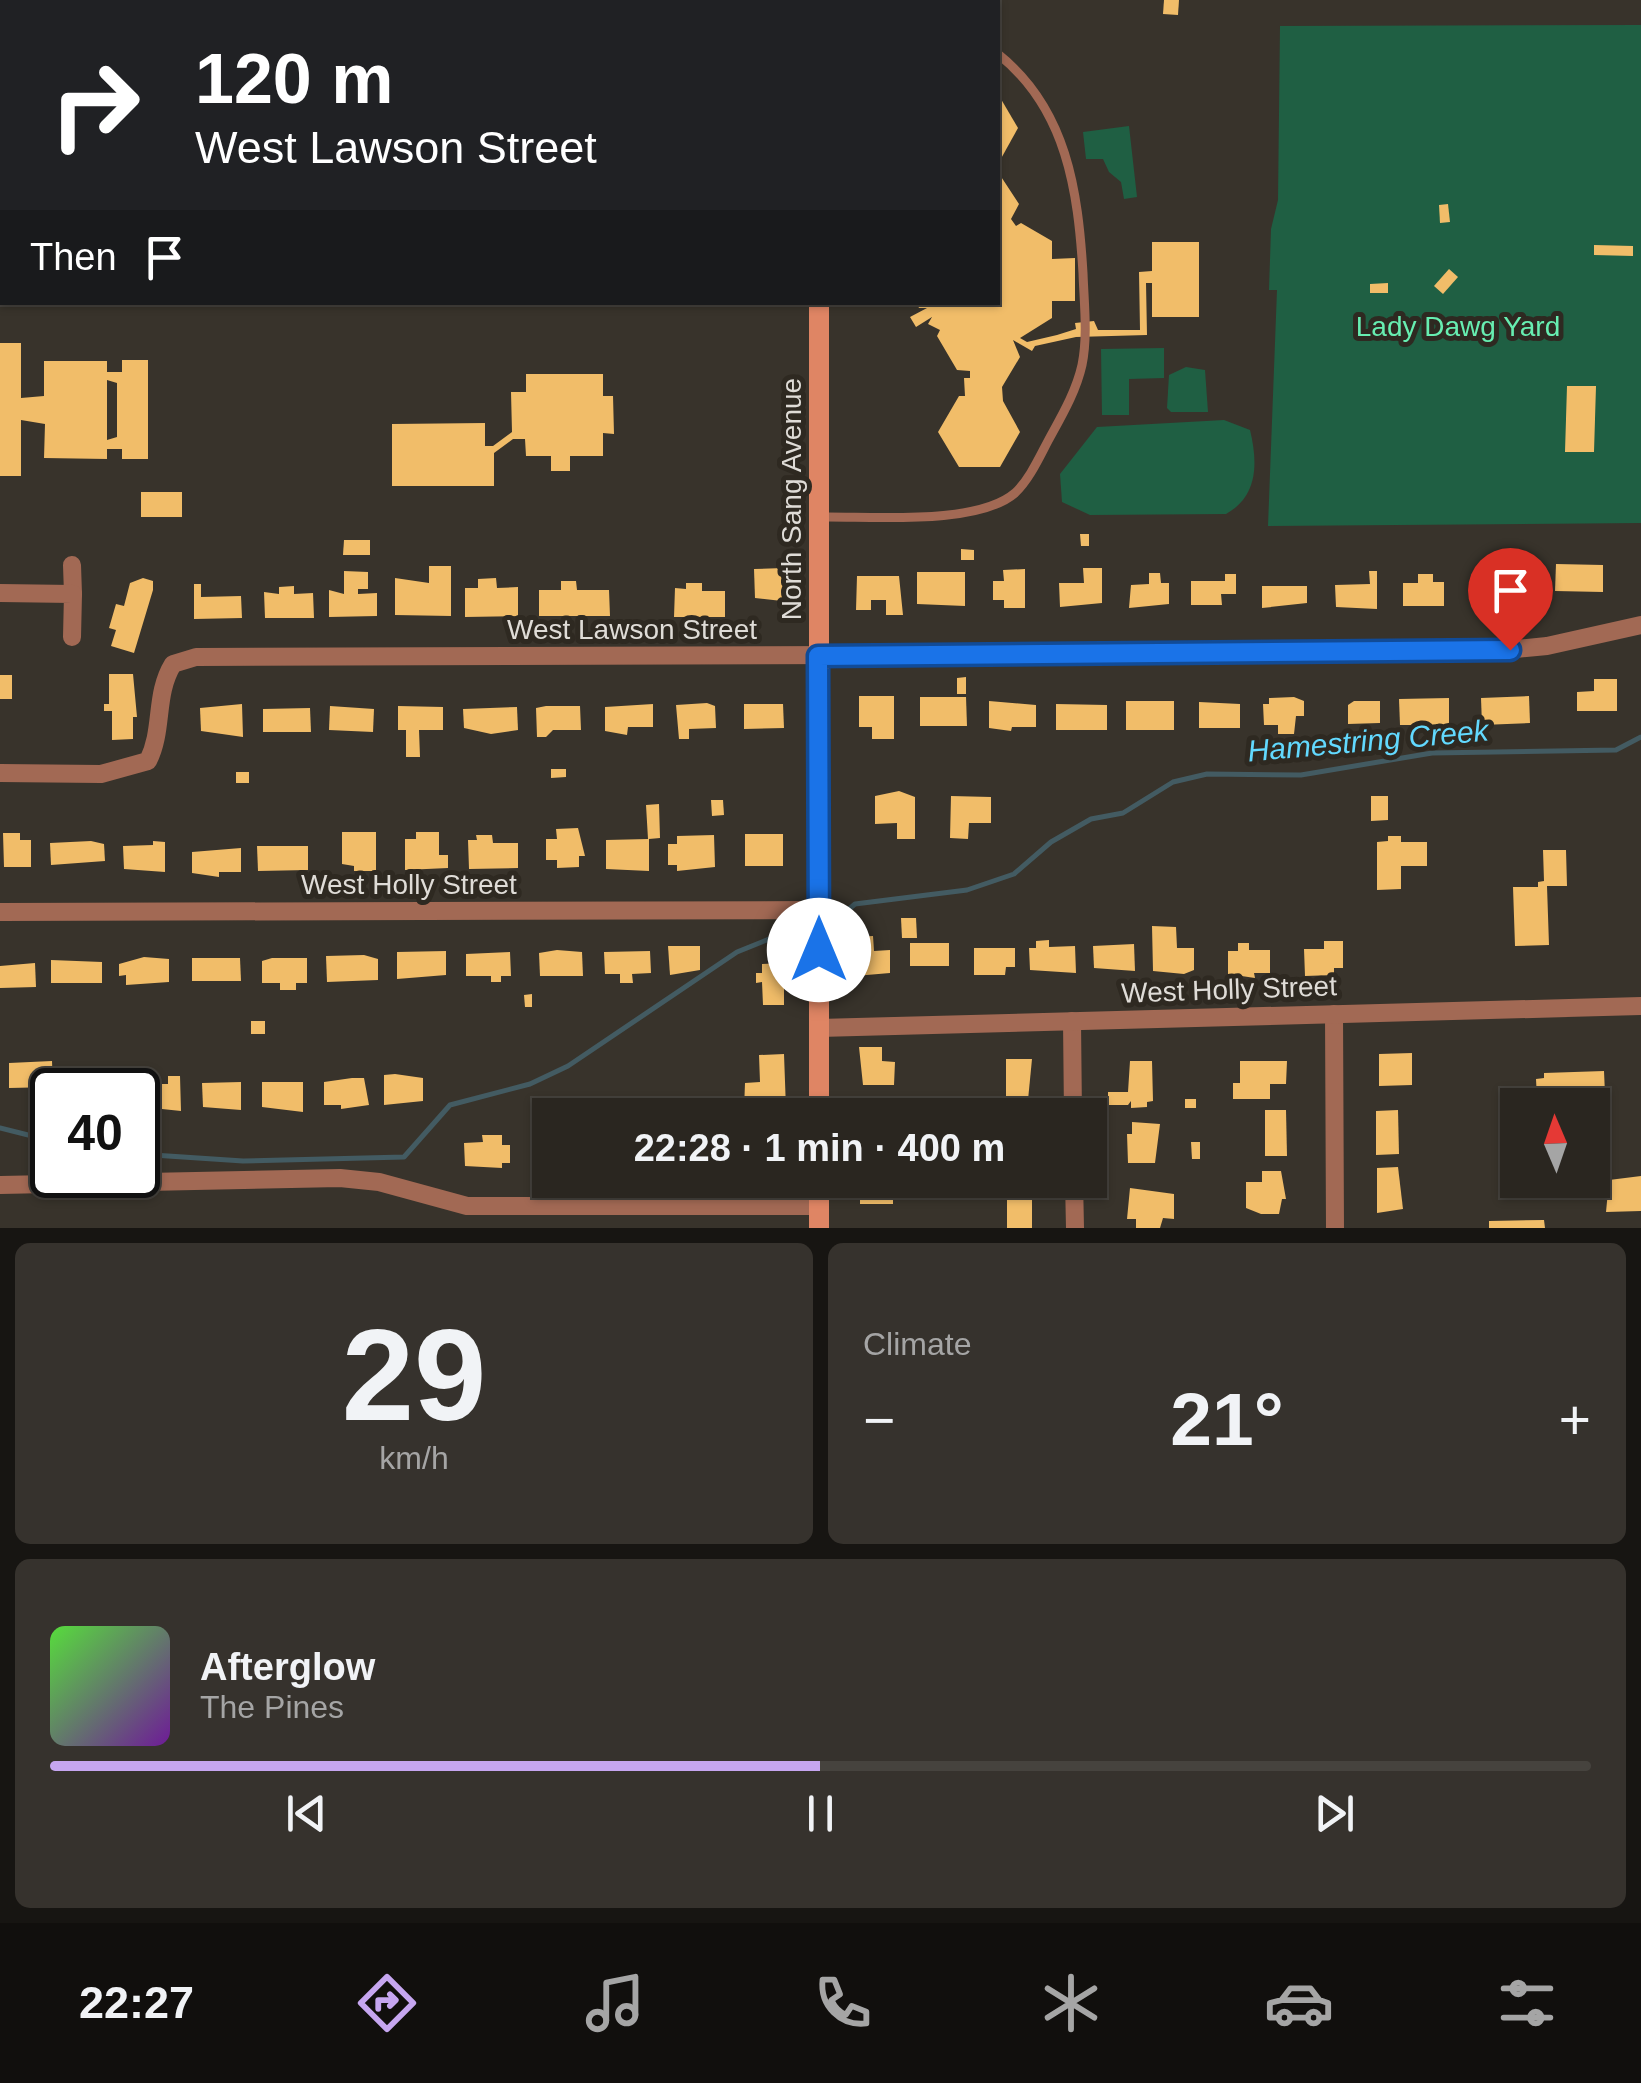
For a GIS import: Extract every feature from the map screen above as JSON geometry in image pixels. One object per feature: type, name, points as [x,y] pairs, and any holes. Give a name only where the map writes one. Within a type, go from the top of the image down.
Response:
[{"type":"street","name":"North Sang Avenue","points":[[819,305],[819,1098]]},
{"type":"street","points":[[72,566],[72,637]]},
{"type":"street","points":[[0,593],[72,594]]},
{"type":"street","name":"West Lawson Street","points":[[0,773],[100,774],[148,761],[158,741],[161,684],[173,664],[196,658],[1473,653],[1547,646],[1641,625]]},
{"type":"street","name":"West Holly Street","points":[[0,912],[819,910]]},
{"type":"street","name":"West Holly Street","points":[[820,1028],[1641,1006]]},
{"type":"street","points":[[1334,1014],[1335,1228]]},
{"type":"street","points":[[1072,1021],[1073,1098]]},
{"type":"street","points":[[0,1185],[340,1178],[379,1182],[467,1206],[819,1217]]},
{"type":"street","points":[[1074,1198],[1074,1228]]},
{"type":"lane","points":[[818,517],[924,516],[987,508],[1015,492],[1070,401],[1082,363],[1084,328],[1079,202],[1070,164],[1045,105],[1000,56]]},
{"type":"green space","name":"Lady Dawg Yard","points":[[1641,25],[1641,523],[1268,526],[1277,290],[1269,290],[1271,229],[1278,200],[1280,26]]},
{"type":"green space","points":[[1129,126],[1137,197],[1124,199],[1121,182],[1109,172],[1103,159],[1086,159],[1083,132]]},
{"type":"green space","points":[[1164,348],[1164,378],[1129,379],[1129,415],[1102,415],[1101,349]]},
{"type":"green space","points":[[1186,367],[1205,370],[1208,412],[1171,412],[1167,408],[1169,375]]},
{"type":"green space","points":[[1224,420],[1250,430],[1254,455],[1250,488],[1237,507],[1226,514],[1090,515],[1062,502],[1060,474],[1097,427]]},
{"type":"building","points":[[1164,0],[1179,0],[1178,15],[1163,14]]},
{"type":"building","points":[[1000,97],[1018,128],[1000,160]]},
{"type":"building","points":[[1000,175],[1019,204],[1011,219],[1016,226],[1021,223],[1052,241],[1052,259],[1075,258],[1075,301],[1052,301],[1052,318],[1020,338],[1027,342],[1076,329],[1075,323],[1094,321],[1098,330],[1140,330],[1139,272],[1152,271],[1152,242],[1199,242],[1199,317],[1152,317],[1152,283],[1146,283],[1147,335],[1076,337],[1035,346],[1032,351],[1013,340],[1020,357],[1002,387],[1003,401],[1020,432],[1000,467],[959,467],[938,432],[959,396],[965,396],[964,378],[970,378],[970,371],[957,370],[937,336],[940,330],[928,324],[932,317],[916,327],[910,317],[927,308],[918,305],[1000,305]]},
{"type":"building","points":[[1448,204],[1450,222],[1440,223],[1439,205]]},
{"type":"building","points":[[1594,245],[1633,246],[1633,256],[1594,255]]},
{"type":"building","points":[[1449,269],[1458,277],[1443,294],[1434,286]]},
{"type":"building","points":[[1388,283],[1388,293],[1370,293],[1370,284]]},
{"type":"building","points":[[0,343],[21,343],[21,398],[44,396],[44,361],[107,361],[107,372],[122,372],[122,360],[148,360],[148,459],[122,459],[122,449],[107,449],[107,459],[44,458],[45,424],[21,420],[21,476],[0,476]],"holes":[[[107,380],[117,383],[117,437],[107,440]]]},
{"type":"building","points":[[526,374],[603,374],[603,396],[613,396],[614,434],[603,433],[603,456],[570,456],[570,471],[551,471],[551,456],[526,456],[525,439],[513,439],[494,453],[494,486],[392,486],[392,424],[485,423],[485,446],[493,446],[512,432],[511,392],[526,392]]},
{"type":"building","points":[[1567,386],[1596,386],[1594,452],[1565,452]]},
{"type":"building","points":[[141,492],[182,492],[182,517],[141,517]]},
{"type":"building","points":[[1080,534],[1089,534],[1089,546],[1081,546]]},
{"type":"building","points":[[344,540],[370,540],[370,555],[343,555]]},
{"type":"building","points":[[961,549],[974,550],[974,560],[961,560]]},
{"type":"building","points":[[1556,564],[1603,565],[1603,592],[1555,591]]},
{"type":"building","points":[[429,566],[451,566],[451,616],[395,615],[395,578],[429,583]]},
{"type":"building","points":[[784,568],[782,601],[755,598],[754,569]]},
{"type":"building","points":[[1083,568],[1102,568],[1102,603],[1060,607],[1059,583],[1084,583]]},
{"type":"building","points":[[1025,569],[1025,608],[1004,608],[1004,600],[993,600],[993,581],[1004,581],[1003,570]]},
{"type":"building","points":[[344,571],[368,572],[368,589],[358,589],[358,594],[377,593],[377,616],[329,617],[329,590],[344,594]]},
{"type":"building","points":[[1369,571],[1377,571],[1377,609],[1336,607],[1335,585],[1370,584]]},
{"type":"building","points":[[917,572],[965,572],[965,606],[917,604]]},
{"type":"building","points":[[1149,573],[1160,573],[1161,583],[1169,583],[1169,604],[1129,608],[1131,585],[1149,584]]},
{"type":"building","points":[[1225,574],[1236,574],[1236,594],[1221,594],[1222,605],[1191,605],[1191,581],[1225,581]]},
{"type":"building","points":[[1418,574],[1433,574],[1433,582],[1444,582],[1444,606],[1403,606],[1403,583],[1418,583]]},
{"type":"building","points":[[857,576],[899,576],[903,615],[886,615],[886,600],[871,600],[871,610],[856,610]]},
{"type":"building","points":[[143,578],[153,581],[153,590],[134,653],[111,646],[116,630],[109,628],[116,604],[124,606],[130,583]]},
{"type":"building","points":[[496,578],[497,588],[518,587],[518,616],[465,617],[465,588],[478,588],[478,579]]},
{"type":"building","points":[[1478,580],[1523,580],[1523,607],[1477,602]]},
{"type":"building","points":[[561,581],[576,581],[577,590],[609,590],[610,616],[539,616],[539,590],[561,590]]},
{"type":"building","points":[[686,583],[702,583],[702,591],[725,591],[725,617],[674,617],[675,588],[686,589]]},
{"type":"building","points":[[194,584],[201,584],[201,597],[241,596],[242,618],[194,619]]},
{"type":"building","points":[[294,586],[294,594],[313,593],[314,618],[265,618],[264,592],[279,594],[279,587]]},
{"type":"building","points":[[1262,586],[1307,586],[1307,603],[1262,608]]},
{"type":"building","points":[[109,674],[133,674],[137,717],[133,717],[133,739],[112,740],[112,711],[104,711],[104,704],[109,704]]},
{"type":"building","points":[[0,675],[12,675],[12,699],[0,699]]},
{"type":"building","points":[[966,677],[966,694],[957,694],[957,678]]},
{"type":"building","points":[[1594,679],[1617,679],[1617,711],[1577,711],[1577,692],[1594,691]]},
{"type":"building","points":[[859,696],[894,696],[894,739],[872,739],[872,727],[859,727]]},
{"type":"building","points":[[1529,696],[1530,723],[1482,725],[1481,698]]},
{"type":"building","points":[[920,697],[966,697],[967,726],[920,726]]},
{"type":"building","points":[[1294,697],[1304,701],[1304,716],[1296,716],[1294,734],[1278,734],[1278,725],[1264,725],[1263,704],[1269,704],[1269,698]]},
{"type":"building","points":[[1449,698],[1449,725],[1400,725],[1399,699]]},
{"type":"building","points":[[989,701],[1036,705],[1036,727],[1012,727],[1011,731],[989,728]]},
{"type":"building","points":[[1126,701],[1174,701],[1174,730],[1126,730]]},
{"type":"building","points":[[1354,701],[1380,701],[1380,723],[1348,724],[1348,705]]},
{"type":"building","points":[[1199,702],[1240,704],[1240,728],[1199,728]]},
{"type":"building","points":[[242,704],[243,737],[201,731],[200,708]]},
{"type":"building","points":[[653,704],[653,727],[628,727],[627,735],[605,731],[605,707]]},
{"type":"building","points":[[744,704],[783,704],[784,728],[744,729]]},
{"type":"building","points":[[1056,704],[1107,705],[1107,730],[1056,730]]},
{"type":"building","points":[[676,705],[715,706],[716,728],[689,729],[689,739],[679,739]]},
{"type":"building","points":[[330,706],[374,709],[373,732],[329,730]]},
{"type":"building","points":[[398,706],[443,707],[443,730],[419,730],[420,757],[406,757],[406,730],[398,730]]},
{"type":"building","points":[[580,706],[581,730],[553,730],[546,737],[537,737],[536,708]]},
{"type":"building","points":[[517,707],[518,730],[491,734],[464,728],[463,709]]},
{"type":"building","points":[[310,708],[311,732],[263,732],[263,709]]},
{"type":"building","points":[[551,769],[566,769],[566,777],[551,778]]},
{"type":"building","points":[[236,772],[249,772],[249,783],[236,783]]},
{"type":"building","points":[[899,791],[915,797],[915,839],[897,839],[897,823],[875,824],[875,796]]},
{"type":"building","points":[[951,796],[991,797],[991,823],[969,823],[968,839],[950,838]]},
{"type":"building","points":[[1371,796],[1388,796],[1388,820],[1371,821]]},
{"type":"building","points":[[711,800],[723,800],[724,815],[712,816]]},
{"type":"building","points":[[659,804],[660,838],[649,839],[649,871],[606,869],[606,840],[648,839],[646,805]]},
{"type":"building","points":[[578,828],[585,856],[579,856],[579,867],[557,868],[557,860],[546,860],[546,839],[557,839],[556,829]]},
{"type":"building","points":[[342,832],[376,832],[376,871],[354,871],[354,866],[342,864]]},
{"type":"building","points":[[416,832],[439,832],[439,855],[448,855],[448,868],[405,870],[405,839],[416,839]]},
{"type":"building","points":[[3,833],[20,833],[20,840],[31,840],[31,867],[4,867]]},
{"type":"building","points":[[745,834],[783,834],[783,866],[745,866]]},
{"type":"building","points":[[476,835],[492,835],[493,843],[518,843],[518,868],[469,869],[468,840],[477,840]]},
{"type":"building","points":[[714,835],[715,867],[677,871],[677,865],[668,865],[668,844],[677,844],[677,836]]},
{"type":"building","points":[[1388,836],[1401,836],[1401,842],[1427,842],[1427,866],[1401,866],[1401,889],[1377,890],[1377,842],[1388,841]]},
{"type":"building","points":[[153,841],[165,842],[165,872],[124,869],[123,846],[153,845]]},
{"type":"building","points":[[50,843],[104,844],[105,861],[51,865]]},
{"type":"building","points":[[257,846],[308,846],[308,870],[258,871]]},
{"type":"building","points":[[241,848],[241,872],[219,872],[219,877],[192,873],[192,852]]},
{"type":"building","points":[[1543,850],[1566,850],[1567,886],[1547,886],[1549,945],[1515,946],[1513,887],[1538,887],[1538,882],[1544,881]]},
{"type":"building","points":[[901,918],[916,918],[917,938],[902,938]]},
{"type":"building","points":[[1152,926],[1176,927],[1177,948],[1194,948],[1194,970],[1184,974],[1153,971]]},
{"type":"building","points":[[873,936],[874,951],[890,950],[890,973],[855,976],[855,937]]},
{"type":"building","points":[[1049,940],[1049,947],[1075,946],[1076,973],[1030,970],[1029,948],[1036,948],[1036,941]]},
{"type":"building","points":[[1324,941],[1343,941],[1343,968],[1334,968],[1334,975],[1305,976],[1304,949],[1324,949]]},
{"type":"building","points":[[910,943],[949,943],[949,966],[910,966]]},
{"type":"building","points":[[1238,943],[1249,943],[1249,950],[1270,950],[1270,973],[1254,973],[1255,978],[1228,974],[1228,951],[1238,951]]},
{"type":"building","points":[[1134,944],[1135,971],[1094,968],[1093,946]]},
{"type":"building","points":[[668,946],[700,946],[700,970],[670,975]]},
{"type":"building","points":[[974,948],[1015,948],[1015,967],[1006,967],[1005,975],[974,975]]},
{"type":"building","points":[[446,951],[446,975],[397,979],[397,952]]},
{"type":"building","points":[[650,951],[651,973],[632,974],[633,983],[620,983],[620,974],[605,974],[604,952]]},
{"type":"building","points":[[510,952],[511,976],[501,976],[501,982],[491,982],[491,976],[466,976],[466,954]]},
{"type":"building","points":[[582,952],[583,976],[540,976],[539,953]]},
{"type":"building","points":[[364,955],[378,959],[378,980],[327,982],[326,956]]},
{"type":"building","points":[[144,957],[169,959],[169,982],[126,985],[126,975],[119,976],[119,964]]},
{"type":"building","points":[[192,958],[240,958],[241,981],[192,981]]},
{"type":"building","points":[[307,958],[307,983],[296,983],[296,990],[280,990],[280,983],[262,983],[262,961]]},
{"type":"building","points":[[51,960],[102,962],[102,983],[51,983]]},
{"type":"building","points":[[35,963],[36,987],[0,988],[0,966]]},
{"type":"building","points":[[784,963],[784,1005],[763,1005],[762,982],[756,983],[756,973],[762,973],[762,964]]},
{"type":"building","points":[[532,994],[532,1007],[525,1007],[524,995]]},
{"type":"building","points":[[251,1021],[265,1021],[265,1034],[251,1034]]},
{"type":"building","points":[[859,1047],[882,1047],[882,1061],[895,1062],[894,1085],[863,1085]]},
{"type":"building","points":[[1412,1053],[1412,1085],[1379,1086],[1379,1054]]},
{"type":"building","points":[[784,1054],[786,1098],[744,1098],[745,1083],[760,1082],[759,1055]]},
{"type":"building","points":[[1006,1059],[1032,1059],[1028,1098],[1006,1098]]},
{"type":"building","points":[[52,1061],[52,1068],[30,1068],[30,1088],[9,1088],[9,1063]]},
{"type":"building","points":[[1130,1061],[1152,1061],[1153,1101],[1147,1102],[1147,1107],[1131,1108],[1131,1101],[1128,1105],[1108,1105],[1108,1092],[1128,1092]]},
{"type":"building","points":[[1240,1061],[1287,1061],[1286,1084],[1270,1084],[1270,1099],[1233,1099],[1233,1083],[1240,1083]]},
{"type":"building","points":[[1604,1071],[1605,1088],[1536,1088],[1536,1079],[1544,1078],[1544,1073]]},
{"type":"building","points":[[384,1075],[423,1078],[423,1101],[384,1105]]},
{"type":"building","points":[[168,1076],[180,1076],[181,1111],[160,1109],[160,1084],[168,1084]]},
{"type":"building","points":[[364,1078],[369,1105],[341,1109],[341,1105],[324,1105],[324,1082]]},
{"type":"building","points":[[241,1082],[241,1110],[203,1107],[202,1083]]},
{"type":"building","points":[[262,1082],[303,1082],[303,1112],[262,1107]]},
{"type":"building","points":[[1185,1099],[1196,1099],[1196,1108],[1185,1108]]},
{"type":"building","points":[[1265,1110],[1286,1110],[1287,1156],[1265,1156]]},
{"type":"building","points":[[1398,1110],[1399,1154],[1376,1155],[1376,1111]]},
{"type":"building","points":[[1132,1122],[1160,1124],[1155,1163],[1128,1163],[1127,1134],[1132,1134]]},
{"type":"building","points":[[482,1135],[502,1135],[502,1145],[510,1145],[510,1163],[502,1163],[502,1168],[465,1166],[464,1143],[483,1142]]},
{"type":"building","points":[[1191,1142],[1200,1142],[1200,1159],[1192,1159]]},
{"type":"building","points":[[1398,1167],[1403,1209],[1377,1213],[1377,1168]]},
{"type":"building","points":[[1262,1171],[1281,1171],[1286,1199],[1282,1199],[1279,1214],[1261,1214],[1246,1208],[1246,1182],[1262,1182]]},
{"type":"building","points":[[1641,1176],[1641,1211],[1606,1212],[1610,1180]]},
{"type":"building","points":[[1130,1188],[1174,1194],[1174,1219],[1163,1218],[1160,1228],[1136,1228],[1136,1219],[1127,1219]]},
{"type":"building","points":[[860,1198],[893,1198],[893,1204],[860,1204]]},
{"type":"building","points":[[1007,1198],[1032,1198],[1032,1228],[1007,1228]]},
{"type":"building","points":[[1544,1220],[1545,1228],[1489,1228],[1489,1221]]},
{"type":"waterway","name":"Hamestring Creek","points":[[835,921],[855,904],[967,890],[1014,874],[1051,842],[1091,819],[1123,813],[1173,782],[1207,774],[1301,775],[1432,753],[1616,750],[1641,737]]},
{"type":"waterway","name":"Hamestring Creek","points":[[160,1155],[243,1161],[404,1157],[450,1105],[530,1084],[568,1066],[737,952],[784,933]]},
{"type":"waterway","name":"Hamestring Creek","points":[[0,1128],[30,1136]]},
{"type":"route","points":[[819,950],[818,656],[1510,650]]}]
